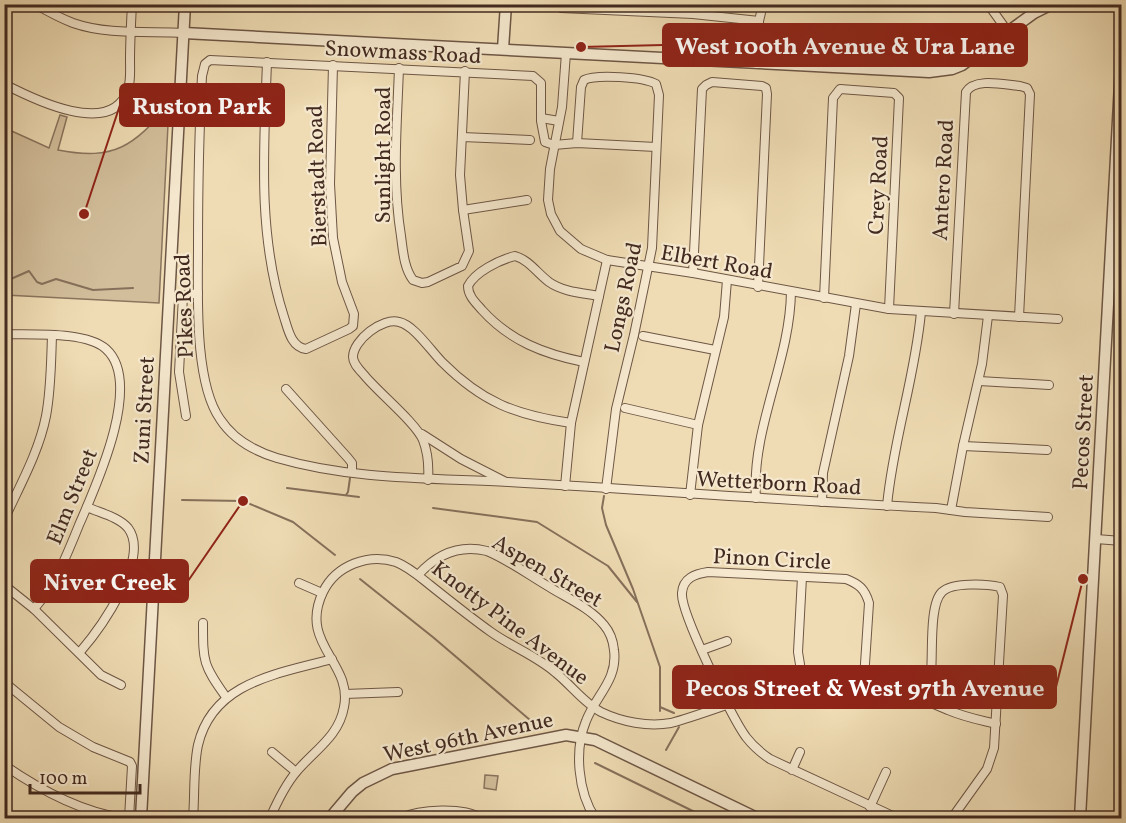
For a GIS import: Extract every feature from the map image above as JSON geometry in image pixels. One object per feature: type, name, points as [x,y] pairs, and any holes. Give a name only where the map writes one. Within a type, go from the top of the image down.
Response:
[{"type":"street","points":[[35,4],[83,26],[131,30],[918,72],[942,71],[962,65],[1034,13],[1052,4]]},
{"type":"street","points":[[4,84],[55,107],[72,111],[99,113],[118,104],[128,90],[132,4]]},
{"type":"street","name":"Zuni Street","points":[[141,819],[185,4]]},
{"type":"street","points":[[503,49],[506,4]]},
{"type":"street","points":[[555,4],[561,8],[693,9],[759,21]]},
{"type":"street","points":[[757,64],[759,21],[763,4]]},
{"type":"street","points":[[988,4],[1008,32]]},
{"type":"street","name":"Pecos Street","points":[[1080,819],[1122,47]]},
{"type":"street","name":"Elbert Road","points":[[566,53],[548,200],[551,214],[560,231],[572,243],[593,255],[607,260],[693,273],[758,287],[889,309],[1058,319]]},
{"type":"street","name":"Snowmass Road","points":[[207,62],[214,59],[465,71],[537,78],[541,83],[541,118]]},
{"type":"street","name":"Pikes Road","points":[[207,62],[202,76],[198,153],[198,293],[204,374],[208,395],[219,418],[237,438],[253,449],[287,460],[332,469]]},
{"type":"street","name":"Bierstadt Road","points":[[267,62],[264,208],[276,287],[289,333],[302,349],[310,348],[353,326],[355,319],[342,282],[333,238],[330,184],[333,65]]},
{"type":"street","name":"Sunlight Road","points":[[399,69],[395,182],[397,211],[406,265],[409,274],[417,282],[428,282],[462,266],[469,251],[463,210]]},
{"type":"street","points":[[465,71],[460,175],[463,210],[527,200]]},
{"type":"street","name":"Longs Road","points":[[578,143],[581,87],[587,78],[651,81],[658,88],[652,248],[616,409],[606,489]]},
{"type":"street","points":[[693,273],[702,89],[712,82],[764,87],[767,99],[758,287]]},
{"type":"street","name":"Antero Road","points":[[954,314],[966,92],[970,86],[978,84],[1006,85],[1024,87],[1029,92],[1019,317]]},
{"type":"street","name":"Crey Road","points":[[824,298],[835,94],[840,90],[894,93],[899,98],[889,309]]},
{"type":"street","points":[[559,121],[541,118],[546,142],[554,145],[578,143],[656,147]]},
{"type":"street","points":[[462,137],[530,140]]},
{"type":"street","points":[[584,362],[544,352],[521,342],[489,318],[468,292],[468,283],[506,258],[519,257],[557,286],[599,296]]},
{"type":"street","points":[[565,486],[571,423],[607,260]]},
{"type":"street","points":[[690,495],[698,425],[724,317],[727,280]]},
{"type":"street","points":[[756,498],[760,447],[786,337],[791,292]]},
{"type":"street","points":[[186,416],[179,372],[183,296],[198,293]]},
{"type":"street","points":[[822,502],[823,473],[849,356],[856,304]]},
{"type":"street","points":[[886,506],[890,472],[915,365],[921,312]]},
{"type":"street","points":[[951,510],[963,446],[979,381],[988,316]]},
{"type":"street","name":"Wetterborn Road","points":[[508,482],[461,459],[419,432],[372,385],[354,362],[354,351],[359,341],[379,325],[389,321],[400,322],[410,328],[465,383],[489,399],[522,414],[571,423]]},
{"type":"street","name":"Elm Street","points":[[4,334],[87,339],[106,349],[117,364],[120,389],[112,442],[87,507],[59,571],[34,609]]},
{"type":"street","points":[[4,520],[36,447],[46,416],[52,336]]},
{"type":"street","points":[[643,336],[715,350]]},
{"type":"street","points":[[979,381],[1049,385]]},
{"type":"street","points":[[286,389],[352,463],[351,472]]},
{"type":"street","points":[[625,408],[698,425]]},
{"type":"street","points":[[419,432],[427,453],[428,480]]},
{"type":"street","points":[[963,446],[1047,450]]},
{"type":"street","name":"Wetterborn Road","points":[[332,469],[428,480],[508,482],[1048,517]]},
{"type":"street","points":[[80,652],[93,638],[107,616],[135,556],[133,538],[125,525],[117,519],[87,507]]},
{"type":"street","points":[[1096,539],[1122,541]]},
{"type":"street","name":"Aspen Street","points":[[418,575],[430,562],[449,551],[479,549],[494,554],[588,610],[604,625],[610,634],[614,652],[612,676],[586,719],[580,748],[582,787],[595,819]]},
{"type":"street","name":"Knotty Pine Avenue","points":[[322,593],[341,570],[364,561],[387,560],[405,566],[492,633],[542,662],[594,707],[621,718],[653,725],[682,720],[803,682],[831,677],[864,679],[972,718],[996,724]]},
{"type":"street","name":"Pinon Circle","points":[[864,679],[869,611],[865,590],[854,582],[846,579],[708,572],[690,577],[684,585],[682,600],[702,650],[741,729],[755,748],[770,759],[897,819]]},
{"type":"street","points":[[802,577],[798,652],[803,682]]},
{"type":"street","points":[[270,819],[296,772],[336,729],[344,709],[343,681],[322,644],[317,626],[322,593],[299,583]]},
{"type":"street","points":[[4,585],[34,609],[101,675],[121,685]]},
{"type":"street","points":[[925,700],[931,675],[935,606],[940,593],[951,586],[1000,586],[1003,595],[994,748],[987,769],[952,819]]},
{"type":"street","points":[[203,623],[205,664],[226,697]]},
{"type":"street","points":[[702,650],[727,641]]},
{"type":"street","points":[[193,819],[198,746],[207,723],[226,697],[250,683],[332,659]]},
{"type":"street","points":[[6,687],[59,727],[93,747],[130,762],[132,766],[129,819]]},
{"type":"street","points":[[345,694],[398,692]]},
{"type":"street","name":"West 96th Avenue","points":[[330,819],[357,787],[392,769],[556,736],[582,736],[757,819]]},
{"type":"street","points":[[272,752],[296,772]]},
{"type":"street","points":[[792,770],[800,752]]},
{"type":"street","points":[[4,765],[32,784],[59,798],[122,819]]},
{"type":"street","points":[[870,807],[886,772]]},
{"type":"street","points":[[401,819],[423,812],[460,811],[473,814],[481,819]]},
{"type":"shaded area","points":[[169,105],[159,303],[5,295],[5,128],[49,148],[60,115],[67,117],[58,150],[78,153],[109,151],[133,140]]},
{"type":"shaded area","points":[[485,775],[498,776],[496,790],[484,788]]},
{"type":"waterway","points":[[4,282],[29,271],[37,282],[42,284],[56,279],[93,290],[133,288]]},
{"type":"waterway","points":[[346,495],[350,478]]},
{"type":"waterway","points":[[287,488],[359,497]]},
{"type":"waterway","points":[[604,496],[602,508],[606,525],[633,589],[660,667],[660,711]]},
{"type":"waterway","points":[[182,500],[243,501],[293,522],[335,555]]},
{"type":"waterway","points":[[433,508],[537,522],[608,566],[637,602]]},
{"type":"waterway","points":[[360,579],[434,638],[530,720]]},
{"type":"waterway","points":[[660,707],[674,713]]},
{"type":"waterway","points":[[666,750],[679,727]]},
{"type":"waterway","points":[[595,763],[707,818]]},
{"type":"place","name":"West 100th Avenue & Ura Lane","points":[[581,47]]},
{"type":"place","name":"Ruston Park","points":[[84,214]]},
{"type":"place","name":"Niver Creek","points":[[243,501]]},
{"type":"place","name":"Pecos Street & West 97th Avenue","points":[[1083,579]]}]
